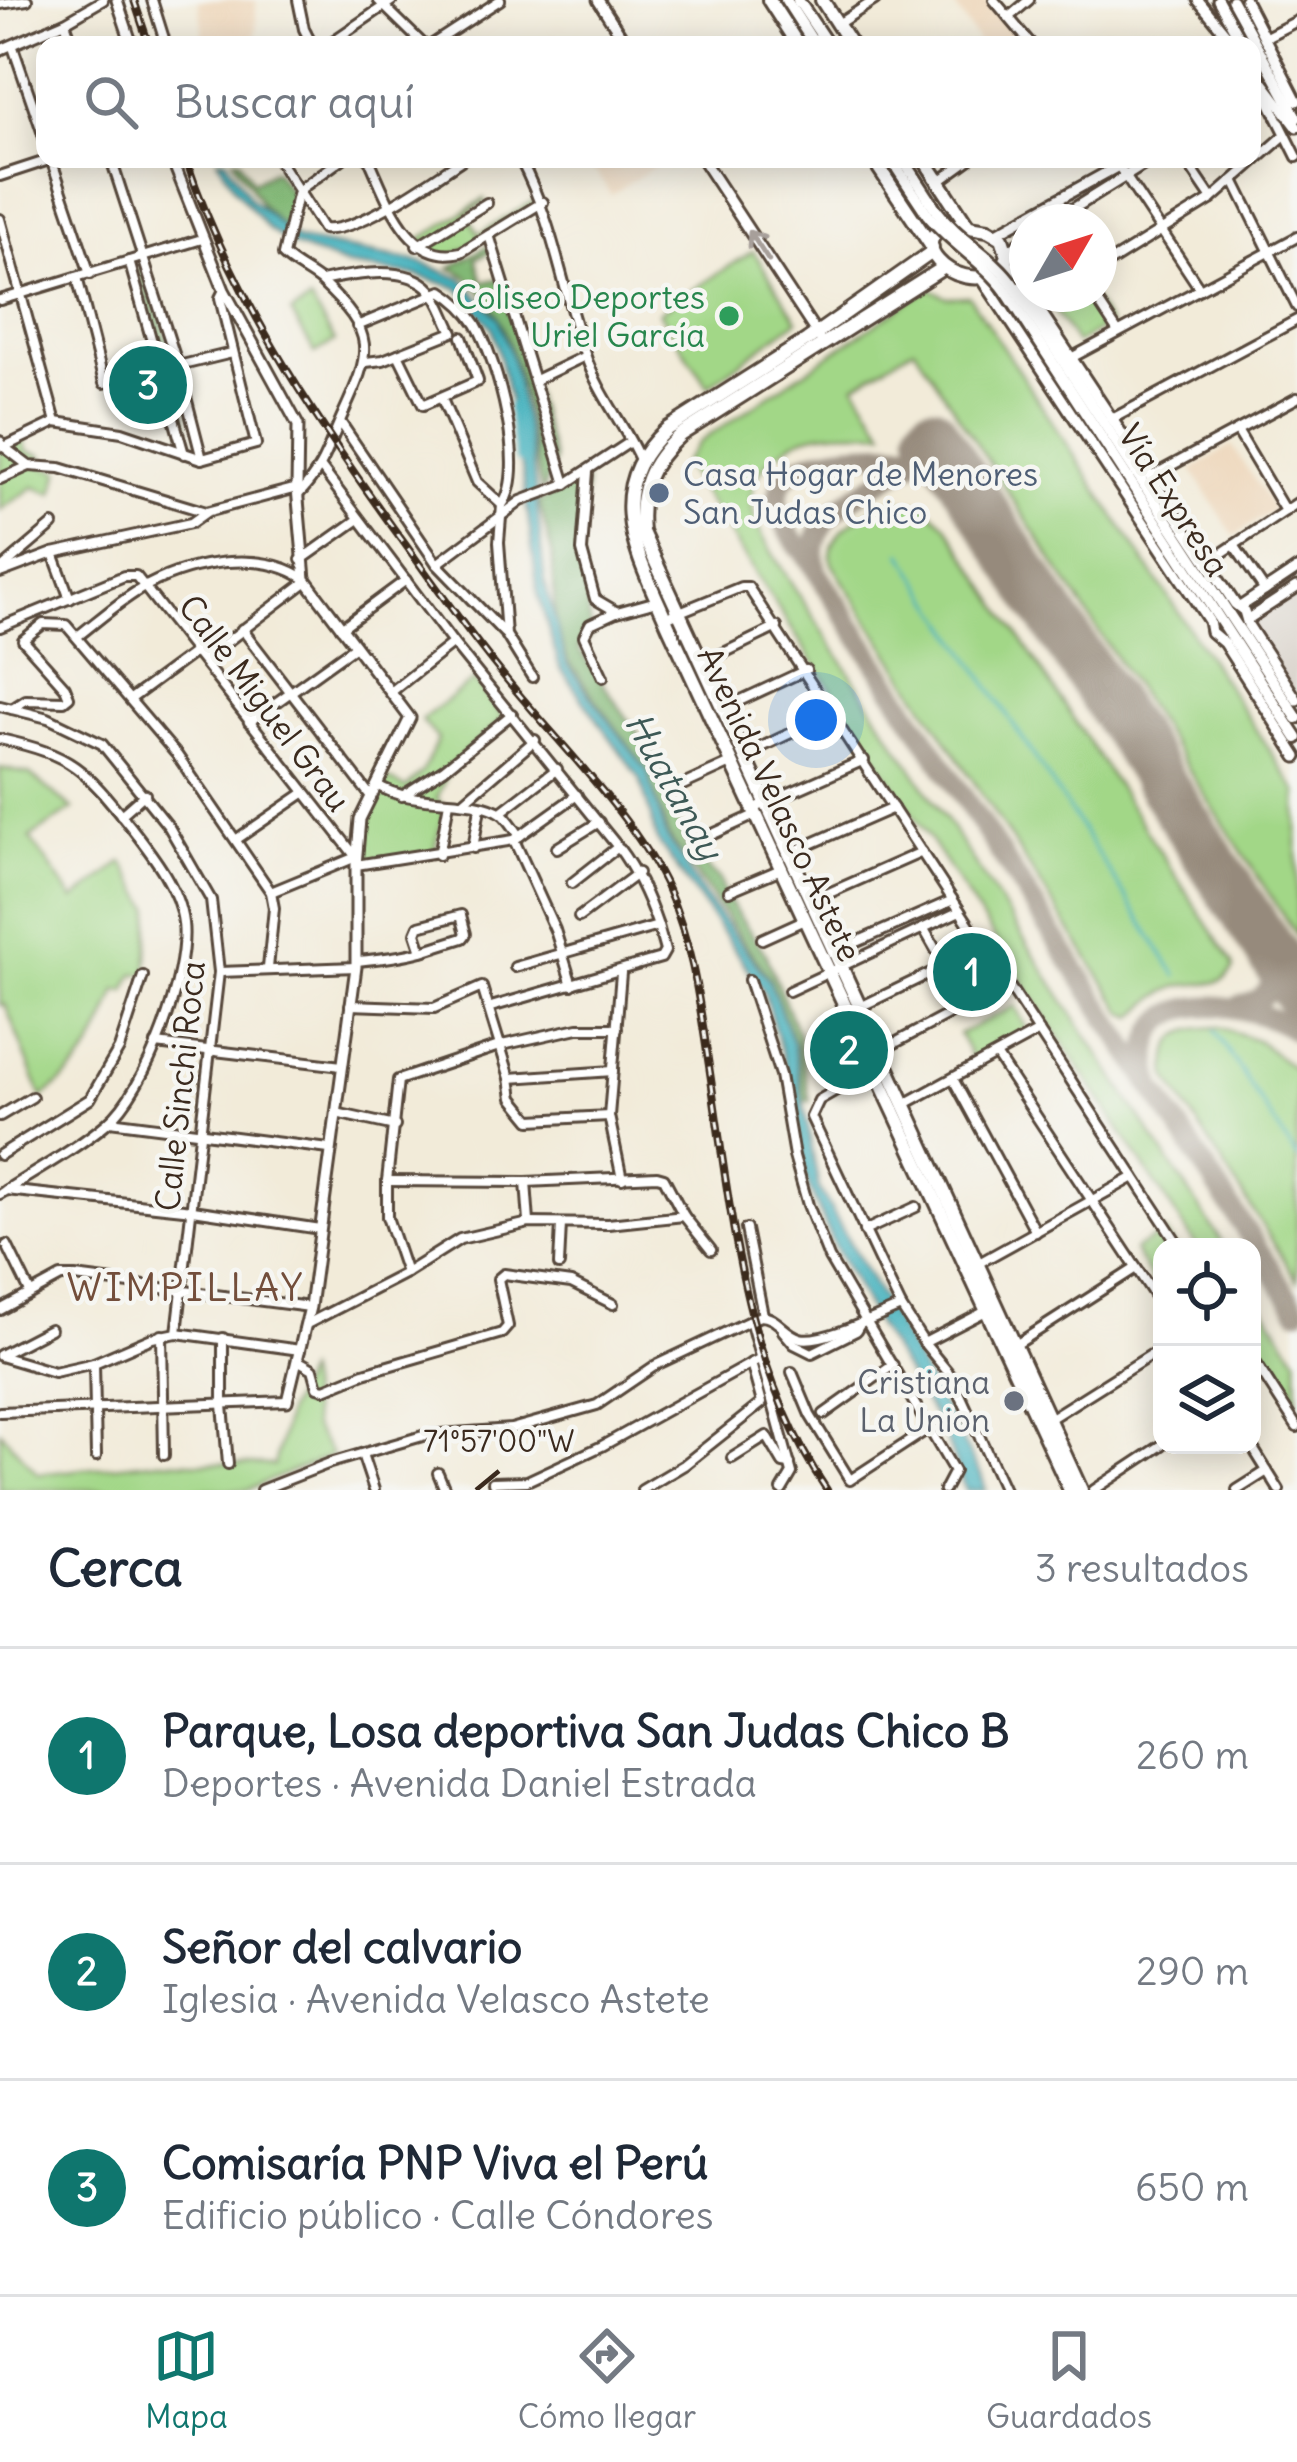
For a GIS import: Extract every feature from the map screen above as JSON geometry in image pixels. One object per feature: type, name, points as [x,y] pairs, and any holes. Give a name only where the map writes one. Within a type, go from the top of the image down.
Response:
[{"type":"highway","points":[[769,0],[792,36]]},
{"type":"highway","points":[[822,0],[845,36]]},
{"type":"highway","points":[[879,168],[943,268]]},
{"type":"highway","points":[[929,168],[969,226]]},
{"type":"highway","points":[[645,466],[680,435],[819,338],[932,249],[942,229],[969,226],[997,233],[1008,256],[995,274],[981,277],[943,268],[819,338]]},
{"type":"highway","name":"Avenida Velasco Astete","points":[[645,466],[628,497],[632,541],[658,601],[700,664],[722,709],[737,759]]},
{"type":"highway","name":"Avenida Velasco Astete","points":[[645,466],[642,532],[670,616],[737,759],[804,920],[860,1007],[899,1107],[1045,1422],[1082,1490]]},
{"type":"highway","name":"Avenida Velasco Astete","points":[[758,809],[789,853],[834,952],[835,970],[874,1070],[899,1107],[979,1263],[993,1308],[1017,1344],[1070,1490]]},
{"type":"main road","points":[[786,0],[809,36]]},
{"type":"main road","points":[[798,0],[822,36]]},
{"type":"main road","points":[[898,168],[933,213]]},
{"type":"main road","points":[[908,168],[933,213]]},
{"type":"main road","name":"Vía Expresa","points":[[933,213],[953,243],[1010,289],[1297,718]]},
{"type":"main road","name":"Vía Expresa","points":[[1240,633],[1297,738]]},
{"type":"street","points":[[0,4],[28,0]]},
{"type":"street","points":[[0,50],[103,0]]},
{"type":"street","points":[[117,0],[129,36]]},
{"type":"street","points":[[152,0],[163,36]]},
{"type":"street","points":[[298,0],[308,36]]},
{"type":"street","points":[[338,36],[380,3],[393,0]]},
{"type":"street","points":[[438,36],[500,0]]},
{"type":"street","points":[[598,0],[621,36]]},
{"type":"street","points":[[838,24],[875,0]]},
{"type":"street","points":[[994,0],[1025,36]]},
{"type":"street","points":[[1009,17],[1029,0]]},
{"type":"street","points":[[1198,0],[1231,36]]},
{"type":"street","points":[[1218,0],[1235,36]]},
{"type":"street","points":[[1232,0],[1251,36]]},
{"type":"street","points":[[1245,0],[1297,101]]},
{"type":"street","points":[[380,3],[415,36]]},
{"type":"street","points":[[1264,38],[1297,21]]},
{"type":"street","points":[[65,22],[70,36]]},
{"type":"street","points":[[13,47],[36,114]]},
{"type":"street","points":[[1261,55],[1297,124]]},
{"type":"street","points":[[1286,80],[1297,74]]},
{"type":"street","points":[[1261,82],[1297,124]]},
{"type":"street","points":[[1261,88],[1297,157]]},
{"type":"street","points":[[1261,157],[1286,135]]},
{"type":"street","points":[[0,176],[36,164]]},
{"type":"street","points":[[55,168],[90,274]]},
{"type":"street","points":[[114,168],[178,366],[202,459]]},
{"type":"street","points":[[0,1412],[287,1401],[310,1306],[357,964],[360,819],[409,722],[406,709],[306,580],[301,561],[298,424],[224,290],[175,168]]},
{"type":"street","points":[[284,168],[322,230],[333,231],[391,206],[448,168]]},
{"type":"street","points":[[0,571],[53,553],[191,523],[206,512],[298,492],[322,469],[366,362],[365,341],[320,281],[285,259],[284,248],[298,190],[329,168]]},
{"type":"street","points":[[374,168],[417,246],[446,256],[461,252],[543,202]]},
{"type":"street","points":[[525,168],[543,202],[585,356],[605,401],[645,466]]},
{"type":"street","points":[[708,168],[819,338]]},
{"type":"street","points":[[938,182],[957,168]]},
{"type":"street","points":[[1075,204],[1120,168]]},
{"type":"street","points":[[1120,168],[1200,290]]},
{"type":"street","points":[[997,233],[1120,168]]},
{"type":"street","points":[[1191,168],[1212,199]]},
{"type":"street","points":[[1117,259],[1212,199],[1248,168]]},
{"type":"street","points":[[1234,180],[1297,307]]},
{"type":"street","points":[[417,246],[487,203]]},
{"type":"street","points":[[0,219],[56,422]]},
{"type":"street","points":[[489,235],[566,484]]},
{"type":"street","points":[[1071,358],[1297,237]]},
{"type":"street","points":[[0,300],[202,239]]},
{"type":"street","points":[[129,261],[184,454]]},
{"type":"street","points":[[320,281],[395,275],[416,278],[434,294],[452,332],[366,362]]},
{"type":"street","points":[[77,277],[104,383],[160,369]]},
{"type":"street","name":"Vía Expresa","points":[[981,277],[1224,609]]},
{"type":"street","points":[[29,466],[2,444],[56,422],[122,432],[202,459],[257,442],[220,298],[224,290]]},
{"type":"street","points":[[357,326],[444,292],[470,316],[497,379],[514,479],[499,520],[506,634]]},
{"type":"street","name":"Vía Expresa","points":[[1041,312],[1207,563],[1224,609]]},
{"type":"street","points":[[1105,312],[1118,332]]},
{"type":"street","points":[[1112,419],[1297,320]]},
{"type":"street","points":[[398,354],[423,405],[478,381],[462,337]]},
{"type":"street","points":[[178,366],[232,352]]},
{"type":"street","points":[[535,380],[585,356]]},
{"type":"street","points":[[1150,477],[1297,398]]},
{"type":"street","points":[[442,399],[477,482],[502,505]]},
{"type":"street","points":[[340,422],[437,564],[506,634],[532,677]]},
{"type":"street","points":[[1238,432],[1285,511]]},
{"type":"street","points":[[437,564],[520,501],[566,484],[630,442]]},
{"type":"street","points":[[0,479],[29,466],[60,468],[206,512]]},
{"type":"street","points":[[322,469],[453,643],[638,874],[658,926],[663,957],[491,1007]]},
{"type":"street","points":[[588,470],[582,551],[586,574],[595,599],[617,612]]},
{"type":"street","points":[[1207,563],[1297,503]]},
{"type":"street","points":[[301,561],[358,519]]},
{"type":"street","points":[[0,571],[52,525]]},
{"type":"street","points":[[1234,545],[1265,591]]},
{"type":"street","points":[[0,627],[70,599],[53,553]]},
{"type":"street","points":[[78,636],[145,586],[187,569],[238,562],[273,565],[306,580]]},
{"type":"street","points":[[1297,569],[1265,591],[1224,609],[1214,637],[1240,633],[1297,587]]},
{"type":"street","name":"Calle Miguel Grau","points":[[70,599],[124,576],[136,576],[356,861]]},
{"type":"street","points":[[203,660],[306,580]]},
{"type":"street","points":[[341,628],[406,580]]},
{"type":"street","points":[[670,616],[748,587],[1174,1238]]},
{"type":"street","points":[[603,677],[584,635],[590,624],[658,601]]},
{"type":"street","points":[[12,709],[26,700],[69,697],[27,648],[25,637],[43,624],[59,623],[78,636],[132,698],[238,838],[271,892],[274,908],[268,968]]},
{"type":"street","points":[[700,664],[777,627]]},
{"type":"street","points":[[242,629],[372,789],[501,812],[517,838],[572,985]]},
{"type":"street","name":"Vía Expresa","points":[[1240,633],[1297,700]]},
{"type":"street","name":"Vía Expresa","points":[[1240,633],[1297,757]]},
{"type":"street","points":[[392,692],[453,643]]},
{"type":"street","points":[[249,722],[355,646]]},
{"type":"street","points":[[132,698],[196,650]]},
{"type":"street","points":[[722,709],[806,670]]},
{"type":"street","name":"Calle Sinchi Roca","points":[[0,706],[87,734],[102,744],[145,794],[195,866],[211,900],[220,972],[176,1333]]},
{"type":"street","points":[[674,790],[833,713]]},
{"type":"street","points":[[400,796],[444,770],[512,714]]},
{"type":"street","points":[[0,739],[62,756],[92,779],[152,854],[183,918],[179,973],[134,1089],[110,1121],[3,1192]]},
{"type":"street","points":[[462,803],[535,740]]},
{"type":"street","points":[[703,839],[864,760]]},
{"type":"street","points":[[501,812],[557,769]]},
{"type":"street","points":[[238,838],[304,793]]},
{"type":"street","points":[[121,814],[145,794]]},
{"type":"street","points":[[271,892],[356,861],[439,855],[517,838],[577,795]]},
{"type":"street","points":[[439,855],[449,802]]},
{"type":"street","points":[[473,848],[480,807]]},
{"type":"street","points":[[789,853],[893,808]]},
{"type":"street","points":[[557,848],[599,822]]},
{"type":"street","points":[[572,883],[618,847]]},
{"type":"street","points":[[811,901],[922,852]]},
{"type":"street","points":[[729,891],[781,869]]},
{"type":"street","points":[[579,917],[638,874]]},
{"type":"street","points":[[834,952],[953,900]]},
{"type":"street","points":[[789,992],[960,911]]},
{"type":"street","points":[[220,972],[395,958],[422,951],[466,937],[460,915],[419,926],[416,933],[422,951]]},
{"type":"street","points":[[762,939],[804,920]]},
{"type":"street","points":[[515,968],[658,926]]},
{"type":"street","points":[[924,928],[967,1005]]},
{"type":"street","points":[[860,1007],[944,966]]},
{"type":"street","points":[[620,973],[609,1116],[622,1179]]},
{"type":"street","points":[[0,1155],[90,1099],[119,1049],[143,976]]},
{"type":"street","points":[[749,980],[780,1075],[808,1205],[830,1258],[954,1471],[944,1490]]},
{"type":"street","points":[[880,1051],[1008,983]]},
{"type":"street","points":[[350,1005],[434,1008],[482,987],[502,1045],[513,1098],[531,1120],[609,1116]]},
{"type":"street","points":[[406,1273],[387,1217],[400,1078],[502,1045],[578,1028],[616,1028]]},
{"type":"street","points":[[899,1107],[1039,1031]]},
{"type":"street","points":[[155,1044],[342,1066]]},
{"type":"street","points":[[996,1055],[1153,1294]]},
{"type":"street","points":[[874,1070],[819,1100],[812,1111],[815,1126],[899,1308],[952,1377],[1004,1490]]},
{"type":"street","points":[[510,1078],[613,1071]]},
{"type":"street","points":[[952,1079],[1036,1232]]},
{"type":"street","points":[[0,1116],[32,1097]]},
{"type":"street","points":[[336,1113],[394,1126]]},
{"type":"street","points":[[110,1121],[329,1149]]},
{"type":"street","points":[[979,1263],[1134,1177]]},
{"type":"street","points":[[387,1181],[664,1178],[684,1216],[711,1250]]},
{"type":"street","points":[[526,1182],[530,1223]]},
{"type":"street","points":[[3,1192],[193,1210],[320,1229]]},
{"type":"street","points":[[864,1231],[916,1208]]},
{"type":"street","points":[[307,1324],[460,1239],[530,1223],[684,1216]]},
{"type":"street","points":[[559,1265],[561,1224]]},
{"type":"street","points":[[746,1229],[767,1316],[808,1353],[899,1308]]},
{"type":"street","points":[[7,1245],[30,1292]]},
{"type":"street","points":[[1017,1344],[1136,1268]]},
{"type":"street","points":[[0,1355],[46,1372],[94,1364],[176,1333],[223,1338],[300,1356],[310,1364],[318,1387],[325,1389],[364,1373],[502,1334],[508,1326],[498,1279],[504,1274],[571,1283],[613,1304]]},
{"type":"street","points":[[0,1310],[61,1277],[310,1306]]},
{"type":"street","points":[[924,1343],[993,1308]]},
{"type":"street","points":[[264,1489],[426,1435],[511,1429],[597,1405],[656,1365],[750,1319],[767,1316]]},
{"type":"street","points":[[642,1490],[684,1465],[762,1402],[750,1319]]},
{"type":"street","points":[[0,1355],[50,1329]]},
{"type":"street","points":[[162,1335],[164,1455]]},
{"type":"street","points":[[223,1338],[228,1464]]},
{"type":"street","points":[[1045,1422],[1153,1354]]},
{"type":"street","points":[[755,1361],[791,1469],[782,1490]]},
{"type":"street","points":[[493,1482],[527,1481],[602,1446],[755,1361]]},
{"type":"street","points":[[94,1364],[96,1456]]},
{"type":"street","points":[[824,1414],[893,1365]]},
{"type":"street","points":[[1261,1371],[1297,1427]]},
{"type":"street","points":[[791,1372],[850,1480],[931,1427]]},
{"type":"street","points":[[732,1458],[767,1436],[791,1469]]},
{"type":"street","points":[[1094,1490],[1153,1450]]},
{"type":"street","points":[[362,1454],[374,1490]]},
{"type":"street","points":[[1257,1454],[1279,1490]]},
{"type":"street","points":[[1237,1490],[1267,1471]]},
{"type":"street","points":[[438,1473],[445,1490]]},
{"type":"shaded area","points":[[198,0],[256,0],[254,36],[204,36]]},
{"type":"shaded area","points":[[951,0],[988,0],[1019,36],[974,36]]},
{"type":"shaded area","points":[[593,168],[652,168],[611,195]]},
{"type":"shaded area","points":[[1232,445],[1274,510],[1234,536],[1192,470]]},
{"type":"shaded area","points":[[1297,582],[1297,714],[1237,622]]},
{"type":"green space","points":[[239,168],[244,168],[253,182],[274,170],[294,197],[285,229],[262,206]]},
{"type":"green space","points":[[484,199],[467,214],[479,234],[535,200],[537,206],[448,259],[419,240]]},
{"type":"green space","points":[[489,245],[491,252],[476,258],[483,282],[499,279],[554,461],[542,494],[525,402],[505,334],[491,304],[473,282],[450,268]]},
{"type":"green space","name":"Coliseo Deportes Uriel García","points":[[753,251],[798,320],[708,386],[659,312]]},
{"type":"green space","points":[[136,262],[143,265],[177,367],[192,444],[187,443]]},
{"type":"green space","points":[[929,288],[947,297],[969,296],[1297,792],[1297,937],[914,347],[855,385],[885,431],[799,439],[763,468],[755,481],[752,508],[756,522],[779,564],[1219,1238],[1191,1238],[683,463],[698,443]]},
{"type":"green space","points":[[310,301],[335,341],[315,353],[291,313]]},
{"type":"green space","points":[[1056,312],[1101,312],[1109,324],[1076,344]]},
{"type":"green space","points":[[24,439],[27,451],[42,455],[39,465],[60,471],[53,494],[34,487],[0,510],[0,443],[11,446]]},
{"type":"green space","points":[[586,482],[579,539],[592,636],[578,648],[657,760],[687,850],[720,879],[725,896],[765,953],[799,1037],[810,1101],[804,1101],[796,1047],[769,978],[668,835],[647,770],[568,661],[556,627],[552,554],[539,502]]},
{"type":"green space","points":[[889,501],[923,504],[946,524],[1232,962],[1234,968],[1222,980],[1174,988],[1135,1017],[1124,1013],[832,564],[839,534]]},
{"type":"green space","points":[[474,680],[504,718],[450,766],[437,799],[445,807],[434,853],[366,862],[369,819],[388,779],[406,788],[423,771],[438,739],[421,720]]},
{"type":"green space","points":[[0,768],[29,774],[73,809],[30,838],[74,900],[123,862],[151,909],[147,973],[134,974],[126,991],[117,990],[90,1051],[42,1098],[5,1004],[0,1005]]},
{"type":"green space","points":[[1015,1006],[1028,1031],[974,1062],[959,1034]]},
{"type":"green space","points":[[1220,1027],[1257,1040],[1297,1071],[1297,1280],[1168,1078],[1169,1053],[1177,1037],[1195,1029]]},
{"type":"green space","points":[[1153,1239],[1153,1283],[1134,1250]]},
{"type":"green space","points":[[1261,1303],[1297,1358],[1297,1400],[1261,1345]]},
{"type":"green space","points":[[305,1373],[313,1427],[332,1455],[246,1490],[0,1490],[0,1431],[38,1474],[159,1461],[274,1465],[287,1411]]},
{"type":"water","points":[[223,168],[231,168],[250,199],[298,240],[420,262],[462,279],[498,318],[512,358],[532,455],[545,583],[567,664],[647,771],[666,836],[704,896],[769,980],[793,1043],[819,1188],[986,1490],[965,1490],[943,1431],[877,1327],[833,1244],[806,1180],[793,1091],[763,990],[658,842],[640,779],[560,668],[538,594],[518,437],[492,327],[458,288],[419,276],[347,266],[291,245],[269,230]]},
{"type":"waterway","name":"Huatanay","points":[[513,408],[521,457]]},
{"type":"waterway","points":[[902,553],[1177,976]]},
{"type":"waterway","points":[[1215,1031],[1297,1158]]},
{"type":"taxiway","points":[[815,568],[780,512],[779,491],[788,475],[805,464],[851,454],[914,452],[927,457]]},
{"type":"taxiway","points":[[962,478],[938,458],[916,460],[854,497],[826,521],[818,536],[817,572],[1297,1309]]},
{"type":"taxiway","points":[[1239,1006],[1260,999],[1271,985],[1273,967],[1267,946]]},
{"type":"taxiway","points":[[1151,1080],[1149,1049],[1157,1027],[1174,1013],[1223,1007],[1275,1020],[1297,1032]]},
{"type":"runway","points":[[932,431],[1297,992]]},
{"type":"railway","points":[[134,0],[146,36]]},
{"type":"railway","points":[[189,168],[250,305],[333,442],[475,639],[615,806],[668,890],[694,977],[734,1231],[759,1339],[776,1392],[827,1490]]},
{"type":"place","name":"Coliseo Deportes Uriel García","points":[[729,316]]},
{"type":"place","name":"Comisaría PNP Viva el Perú","points":[[148,385]]},
{"type":"place","name":"Casa Hogar de Menores San Judas Chico","points":[[659,493]]},
{"type":"place","name":"Parque, Losa deportiva San Judas Chico B","points":[[972,972]]},
{"type":"place","name":"Señor del calvario","points":[[849,1050]]},
{"type":"place","name":"Cristiana La Union","points":[[1014,1401]]},
{"type":"district","name":"WIMPILLAY","points":[[186,1287]]}]
